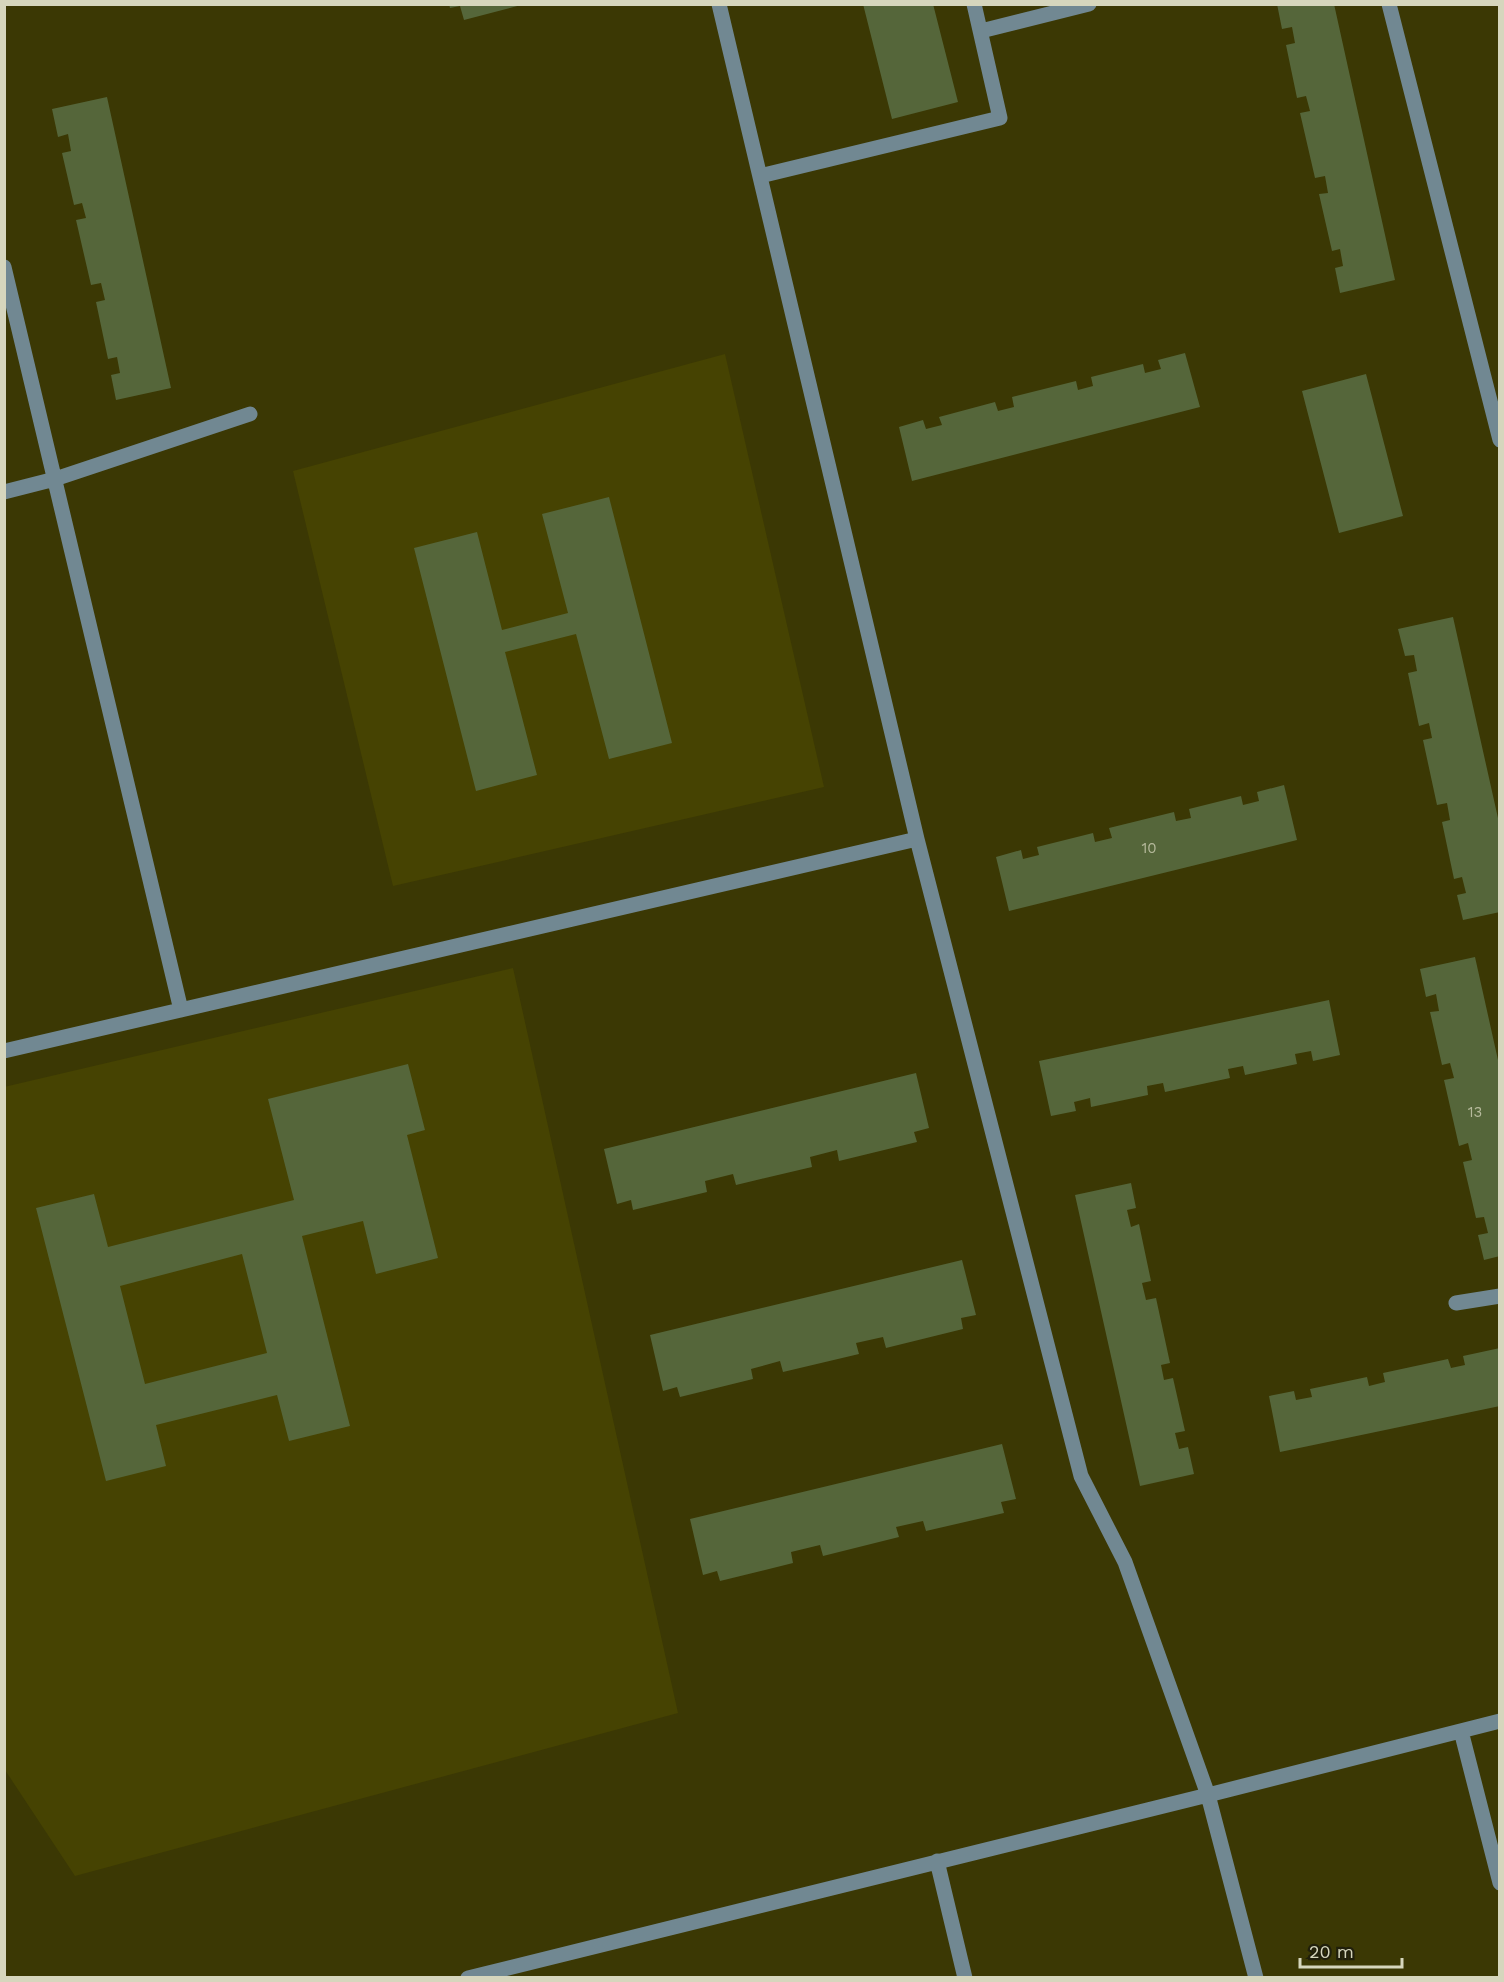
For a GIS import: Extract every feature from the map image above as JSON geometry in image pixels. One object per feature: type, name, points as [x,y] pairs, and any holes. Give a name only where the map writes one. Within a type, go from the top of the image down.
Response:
[{"type":"street","points":[[719,4],[917,839],[1081,1476],[1125,1562],[1208,1795],[1256,1977]]},
{"type":"street","points":[[760,176],[1000,118],[975,4]]},
{"type":"street","points":[[981,31],[1089,4]]},
{"type":"street","points":[[1389,4],[1500,440]]},
{"type":"street","points":[[4,267],[181,1010]]},
{"type":"street","points":[[4,492],[55,479],[250,414]]},
{"type":"street","points":[[4,1051],[917,839]]},
{"type":"street","points":[[1456,1303],[1500,1296]]},
{"type":"street","points":[[468,1977],[1500,1721]]},
{"type":"street","points":[[1461,1731],[1500,1882]]},
{"type":"street","points":[[937,1861],[965,1977]]},
{"type":"shaded area","points":[[725,354],[824,787],[393,886],[293,471]]},
{"type":"shaded area","points":[[513,968],[678,1713],[75,1876],[5,1770],[4,1087]]},
{"type":"building","points":[[449,4],[521,5],[464,20],[460,6],[450,8]]},
{"type":"building","points":[[863,4],[933,4],[958,102],[892,119]]},
{"type":"building","points":[[1277,4],[1334,4],[1395,280],[1340,293],[1335,268],[1343,266],[1340,249],[1332,251],[1319,194],[1328,193],[1325,176],[1315,178],[1300,113],[1310,111],[1306,96],[1297,98],[1286,45],[1295,43],[1292,27],[1282,29]]},
{"type":"building","points":[[107,97],[171,388],[116,400],[111,375],[120,373],[117,357],[108,359],[96,302],[105,300],[101,283],[91,285],[76,220],[86,218],[82,203],[74,205],[62,153],[71,151],[68,134],[58,137],[52,109]]},
{"type":"building","points":[[1185,353],[1200,407],[912,481],[899,427],[923,420],[926,429],[942,425],[939,417],[995,402],[998,411],[1014,407],[1012,397],[1076,381],[1078,390],[1093,386],[1091,377],[1143,364],[1145,373],[1161,369],[1158,360]]},
{"type":"building","points":[[1366,374],[1403,516],[1339,533],[1302,391]]},
{"type":"building","points":[[609,497],[672,743],[609,759],[576,634],[505,652],[537,775],[476,791],[414,548],[477,532],[502,630],[568,613],[542,514]]},
{"type":"building","points":[[1453,617],[1500,827],[1500,912],[1463,920],[1457,895],[1466,893],[1462,877],[1454,879],[1442,822],[1450,820],[1447,803],[1437,805],[1423,740],[1432,738],[1429,723],[1419,726],[1408,673],[1417,671],[1414,655],[1405,656],[1398,629]]},
{"type":"building","points":[[1284,785],[1297,840],[1009,911],[996,857],[1021,850],[1023,859],[1039,855],[1037,847],[1093,833],[1095,842],[1112,838],[1109,828],[1174,812],[1176,821],[1191,818],[1189,809],[1241,796],[1243,805],[1259,801],[1257,792]]},
{"type":"building","points":[[1475,957],[1500,1069],[1500,1256],[1484,1260],[1478,1235],[1488,1233],[1484,1217],[1476,1218],[1463,1162],[1472,1160],[1468,1143],[1459,1146],[1444,1080],[1454,1078],[1450,1063],[1442,1065],[1430,1012],[1439,1011],[1436,994],[1426,997],[1420,969]]},
{"type":"building","points":[[1329,1000],[1340,1055],[1313,1061],[1311,1051],[1295,1054],[1297,1064],[1245,1075],[1243,1066],[1228,1069],[1230,1078],[1165,1092],[1163,1083],[1147,1086],[1148,1095],[1091,1107],[1090,1098],[1074,1102],[1076,1111],[1051,1116],[1039,1061]]},
{"type":"building","points":[[408,1064],[425,1130],[407,1135],[438,1258],[376,1274],[363,1221],[302,1236],[350,1426],[289,1441],[277,1395],[156,1425],[166,1466],[106,1481],[36,1208],[94,1194],[108,1247],[294,1200],[268,1099]],"holes":[[[242,1254],[267,1353],[145,1384],[120,1286]]]},
{"type":"building","points":[[916,1073],[929,1128],[914,1132],[917,1142],[839,1161],[837,1150],[810,1157],[812,1167],[736,1185],[733,1174],[705,1181],[707,1192],[633,1210],[631,1200],[617,1204],[604,1149]]},
{"type":"building","points":[[1131,1183],[1136,1208],[1127,1210],[1131,1227],[1139,1224],[1151,1281],[1142,1283],[1146,1300],[1156,1298],[1170,1363],[1161,1365],[1164,1380],[1173,1378],[1185,1431],[1175,1433],[1179,1449],[1188,1447],[1194,1474],[1140,1486],[1075,1195]]},
{"type":"building","points":[[962,1260],[976,1315],[961,1318],[963,1329],[886,1348],[883,1337],[856,1343],[859,1354],[783,1372],[780,1361],[751,1369],[753,1379],[680,1397],[677,1387],[663,1391],[650,1335]]},
{"type":"building","points":[[1500,1348],[1500,1406],[1280,1452],[1269,1396],[1294,1391],[1296,1400],[1312,1397],[1310,1389],[1367,1377],[1369,1386],[1385,1382],[1383,1373],[1448,1359],[1451,1368],[1465,1365],[1463,1356]]},
{"type":"building","points":[[1002,1444],[1016,1499],[1001,1502],[1004,1513],[926,1531],[923,1521],[896,1527],[899,1537],[823,1556],[820,1545],[791,1552],[793,1563],[720,1581],[717,1571],[703,1575],[690,1519]]}]
